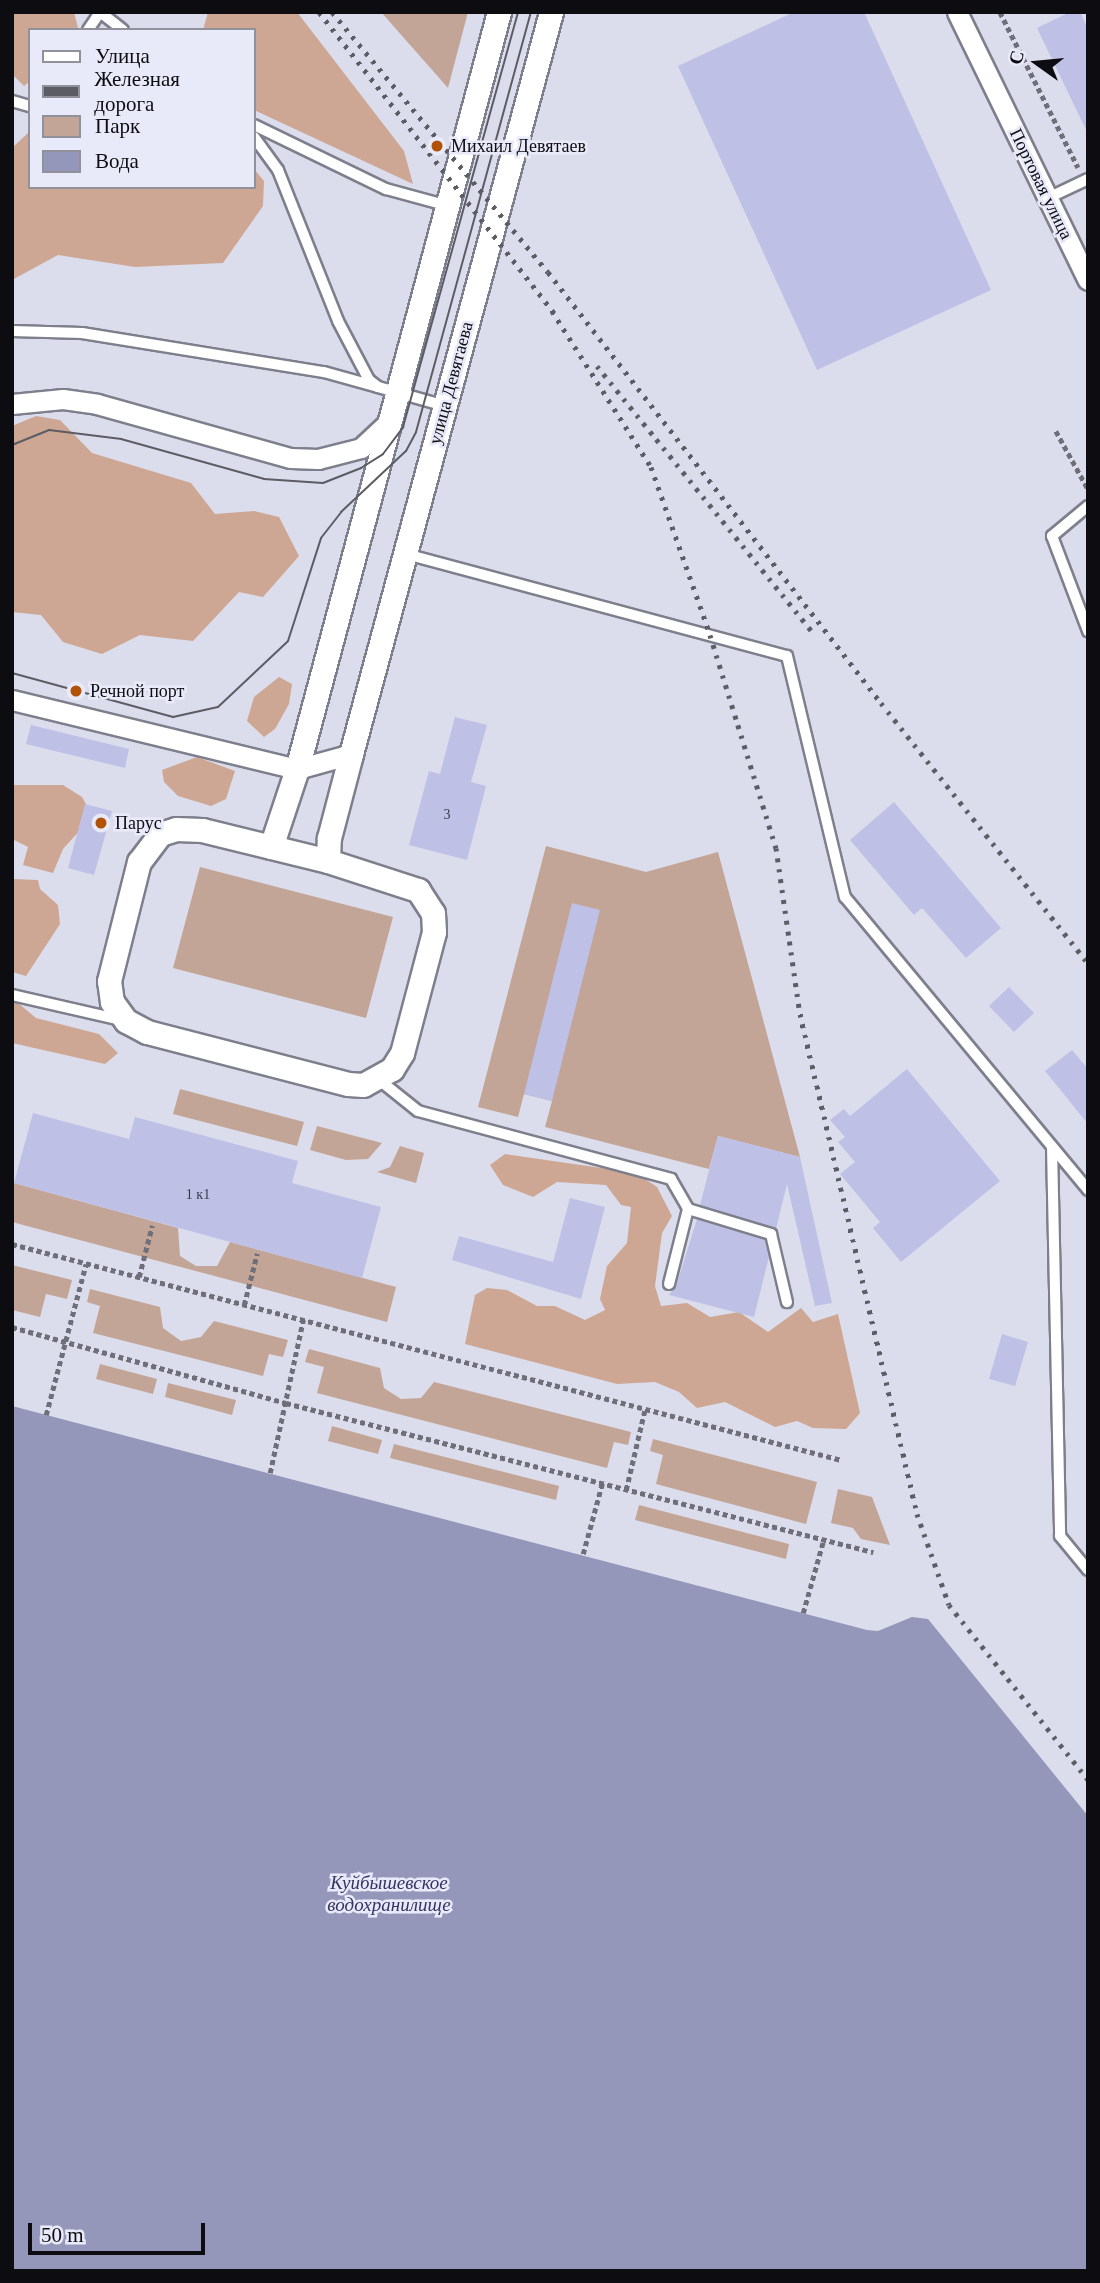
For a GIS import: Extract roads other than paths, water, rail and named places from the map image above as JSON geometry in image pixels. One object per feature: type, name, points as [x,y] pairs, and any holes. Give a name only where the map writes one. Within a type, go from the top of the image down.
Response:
[{"type":"street","points":[[271,847],[297,769],[387,423],[387,390],[445,205],[499,12]]},
{"type":"street","name":"улица Девятаева","points":[[328,861],[329,838],[351,754],[551,12]]},
{"type":"street","name":"Портовая улица","points":[[957,12],[1088,280]]},
{"type":"street","points":[[12,404],[63,399],[97,404],[291,458],[318,459],[361,448],[387,423]]},
{"type":"street","points":[[12,701],[297,769],[351,754]]},
{"type":"street","points":[[176,829],[202,830],[328,861],[403,882],[418,890],[433,913],[435,932],[402,1053],[393,1069],[378,1079],[348,1084],[148,1032],[126,1021],[112,1002],[109,981],[138,862],[160,834],[176,829]]},
{"type":"lane","points":[[89,28],[100,12],[120,28]]},
{"type":"lane","points":[[256,126],[386,189],[445,205]]},
{"type":"lane","points":[[256,140],[278,170],[355,358],[387,390]]},
{"type":"lane","points":[[1048,198],[1086,180]]},
{"type":"lane","points":[[12,331],[82,333],[324,372],[445,406]]},
{"type":"lane","points":[[1088,506],[1052,536],[1088,631]]},
{"type":"lane","points":[[405,554],[787,656],[845,897],[1088,1190]]},
{"type":"lane","points":[[12,995],[126,1021]]},
{"type":"lane","points":[[378,1079],[418,1111],[671,1179],[688,1209],[771,1234],[787,1301]]},
{"type":"lane","points":[[1052,1147],[1060,1536],[1088,1570]]},
{"type":"lane","points":[[669,1284],[688,1209]]},
{"type":"water","name":"Куйбышевское водохранилище","points":[[12,1406],[867,1630],[878,1631],[912,1617],[928,1619],[1088,1816],[1088,2271],[12,2271]]},
{"type":"tram line","points":[[12,445],[49,430],[121,439],[264,479],[323,483],[361,468],[383,454],[403,427],[518,12]]},
{"type":"tram line","points":[[12,673],[173,717],[218,707],[288,641],[321,538],[341,512],[406,451],[416,432],[531,12]]},
{"type":"railway","points":[[319,12],[557,317]]},
{"type":"railway","points":[[332,12],[548,272],[881,703],[1088,963]]},
{"type":"railway","points":[[552,311],[651,467],[710,635],[776,848],[800,1014],[917,1514],[949,1605],[1088,1780]]},
{"type":"railway","points":[[597,366],[815,635]]},
{"type":"place","name":"Михаил Девятаев","points":[[437,146]]},
{"type":"place","name":"Речной порт","points":[[76,691]]},
{"type":"place","name":"Парус","points":[[101,823]]}]
